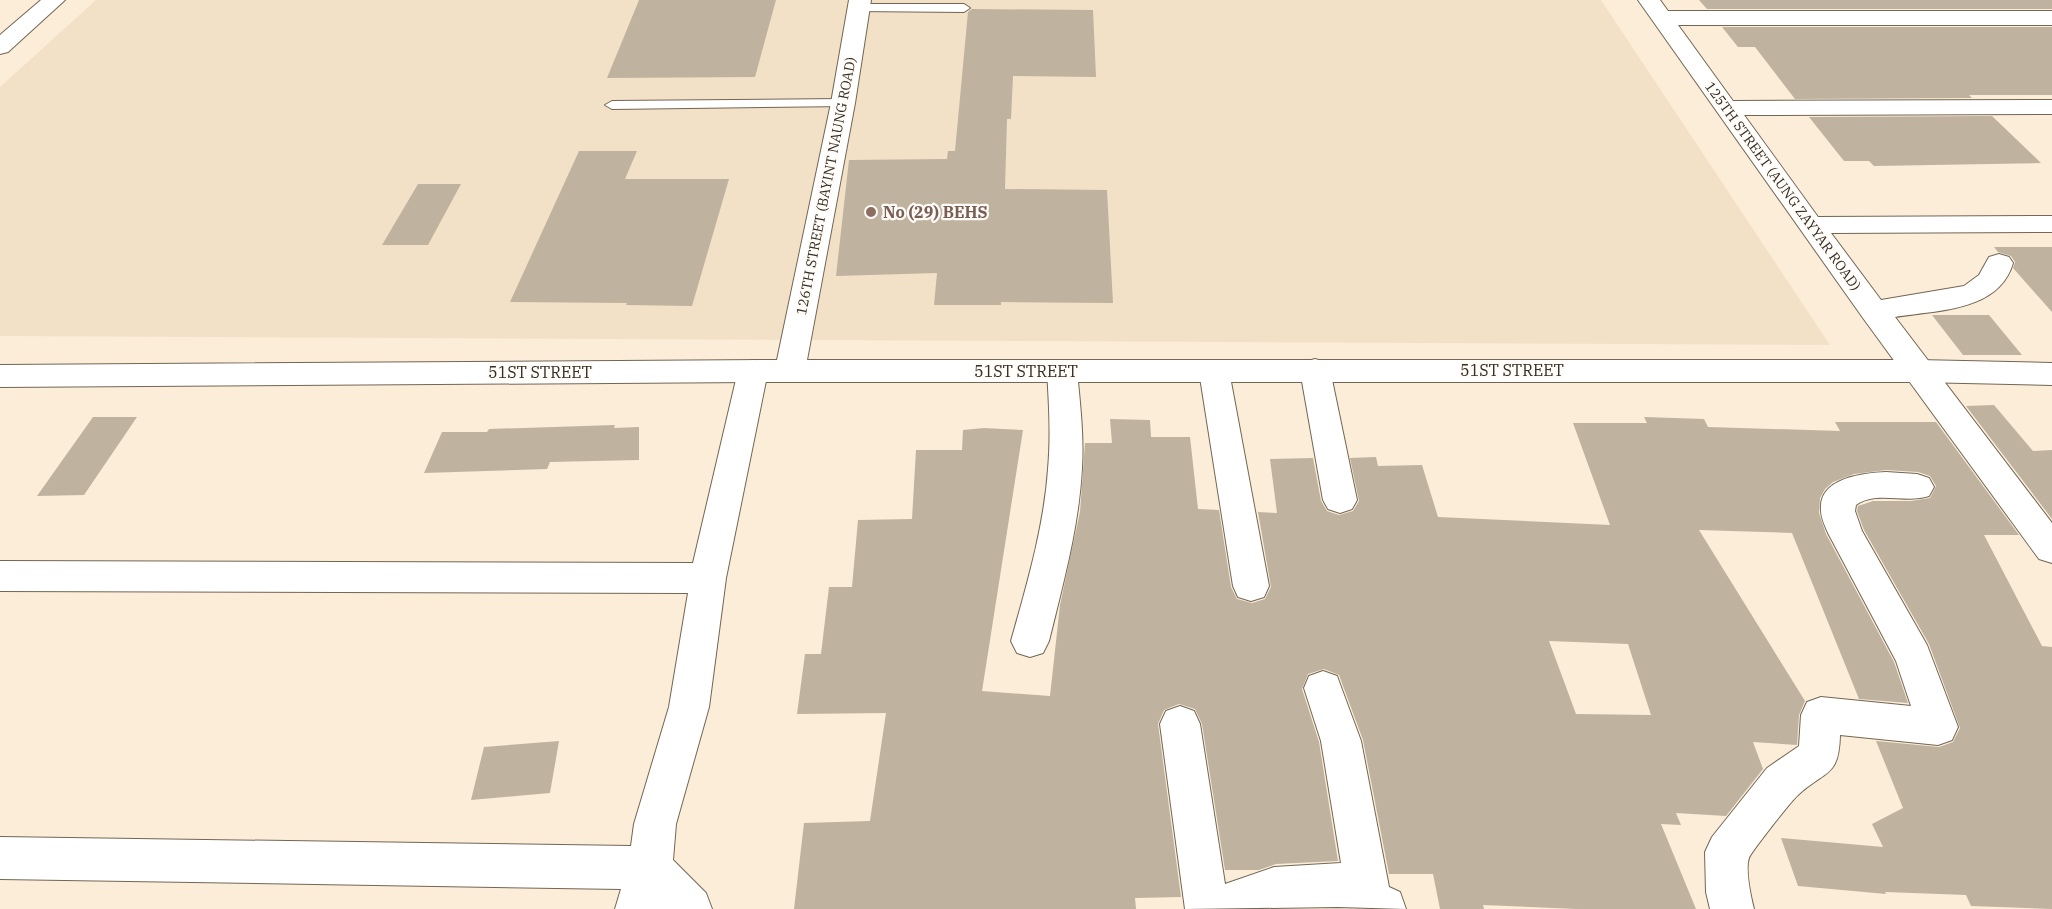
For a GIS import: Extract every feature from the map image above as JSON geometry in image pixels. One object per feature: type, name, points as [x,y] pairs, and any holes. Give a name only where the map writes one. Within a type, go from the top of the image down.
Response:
[{"type":"street","points":[[0,46],[54,0]]},
{"type":"street","name":"126TH STREET (BAYINT NAUNG ROAD)","points":[[790,371],[843,103],[859,4]]},
{"type":"street","points":[[1655,9],[2052,18]]},
{"type":"street","name":"125TH STREET (AUNG ZAYYAR ROAD)","points":[[1655,9],[1810,225],[2052,549]]},
{"type":"street","points":[[0,16],[35,16]]},
{"type":"street","points":[[1726,108],[2052,107]]},
{"type":"street","points":[[1810,225],[2052,224]]},
{"type":"street","points":[[1874,311],[1972,294],[1989,282],[1996,273],[1999,263]]},
{"type":"street","points":[[1315,370],[1340,500]]},
{"type":"street","name":"51ST STREET","points":[[0,376],[1315,370],[1918,371],[2052,374]]},
{"type":"street","points":[[637,909],[650,868],[655,824],[689,707],[708,578],[753,371]]},
{"type":"street","points":[[1030,641],[1055,543],[1064,482],[1067,429],[1062,371]]},
{"type":"street","points":[[1214,371],[1251,586]]},
{"type":"street","points":[[1732,909],[1728,892],[1727,852],[1782,782],[1819,756],[1821,715],[1938,727],[1914,657],[1845,533],[1838,511],[1839,499],[1846,492],[1858,487],[1917,487]]},
{"type":"street","points":[[0,576],[708,578]]},
{"type":"street","points":[[1323,688],[1341,741],[1377,904]]},
{"type":"street","points":[[1180,724],[1207,909]]},
{"type":"street","points":[[0,858],[650,868],[690,909]]},
{"type":"street","points":[[1218,909],[1274,889],[1341,885],[1377,904]]},
{"type":"lane","points":[[859,4],[964,8]]},
{"type":"lane","points":[[612,105],[843,103]]},
{"type":"shaded area","name":"No (29) BEHS","points":[[96,0],[1601,0],[1830,345],[0,336],[0,87]]},
{"type":"building","points":[[639,0],[776,0],[755,77],[607,78]]},
{"type":"building","points":[[1699,0],[2052,0],[2052,9],[1707,9]]},
{"type":"building","points":[[972,9],[1093,10],[1096,77],[1013,76],[1011,119],[1007,119],[1005,189],[1107,190],[1113,303],[1001,302],[1001,305],[934,305],[937,273],[836,276],[849,160],[947,159],[948,151],[955,151],[968,12]]},
{"type":"building","points":[[1722,27],[2052,27],[2052,95],[1795,99],[1755,47],[1738,47]]},
{"type":"building","points":[[1992,116],[2041,163],[1874,166],[1869,161],[1844,161],[1809,117]]},
{"type":"building","points":[[579,151],[637,151],[625,179],[729,179],[692,306],[510,302]]},
{"type":"building","points":[[418,184],[461,184],[428,245],[382,245]]},
{"type":"building","points":[[1994,247],[2052,247],[2052,312],[2013,268],[2015,262],[2011,256],[1998,252]]},
{"type":"building","points":[[1932,315],[1989,315],[2022,355],[1963,355]]},
{"type":"building","points":[[1994,405],[2033,451],[2052,450],[2052,519],[1966,406]]},
{"type":"building","points":[[93,417],[137,417],[84,495],[37,496]]},
{"type":"building","points":[[1644,417],[1704,419],[1708,427],[1840,431],[1835,422],[1936,422],[2019,535],[1984,535],[2042,646],[2052,647],[2052,909],[1971,906],[1966,895],[1885,892],[1886,894],[1798,886],[1781,838],[1883,847],[1872,824],[1903,808],[1876,741],[1939,747],[1953,742],[1960,728],[1929,644],[1864,530],[1857,511],[1858,506],[1873,501],[1911,501],[1930,498],[1936,486],[1930,476],[1918,472],[1886,470],[1854,474],[1833,482],[1820,498],[1819,513],[1826,534],[1894,662],[1908,703],[1859,699],[1792,533],[1699,530],[1805,701],[1799,715],[1797,745],[1753,742],[1763,769],[1726,816],[1676,813],[1681,825],[1661,824],[1696,909],[1577,909],[1483,905],[1484,909],[1440,909],[1433,874],[1389,874],[1363,740],[1339,675],[1324,669],[1308,674],[1302,689],[1319,742],[1338,861],[1276,864],[1259,870],[1225,870],[1202,724],[1195,709],[1179,704],[1164,710],[1158,724],[1181,897],[1135,898],[1136,909],[794,909],[804,823],[870,821],[886,713],[797,714],[805,654],[821,654],[829,587],[852,587],[858,520],[912,519],[916,450],[962,450],[963,430],[984,428],[1023,430],[982,691],[1050,696],[1060,605],[1080,512],[1085,443],[1112,443],[1110,419],[1150,420],[1151,437],[1190,437],[1198,509],[1219,510],[1231,587],[1237,599],[1252,603],[1265,599],[1271,587],[1258,512],[1277,513],[1270,459],[1313,458],[1321,501],[1327,511],[1339,515],[1353,511],[1359,501],[1350,458],[1376,457],[1378,466],[1422,465],[1438,517],[1610,525],[1573,423],[1647,423]],"holes":[[[1549,641],[1628,644],[1651,715],[1576,714]]]},
{"type":"building","points":[[615,425],[614,428],[639,427],[639,460],[550,462],[547,469],[424,473],[442,432],[487,432],[489,429]]},
{"type":"building","points":[[559,741],[550,793],[471,800],[484,747]]},
{"type":"place","name":"No (29) BEHS","points":[[871,212]]}]
